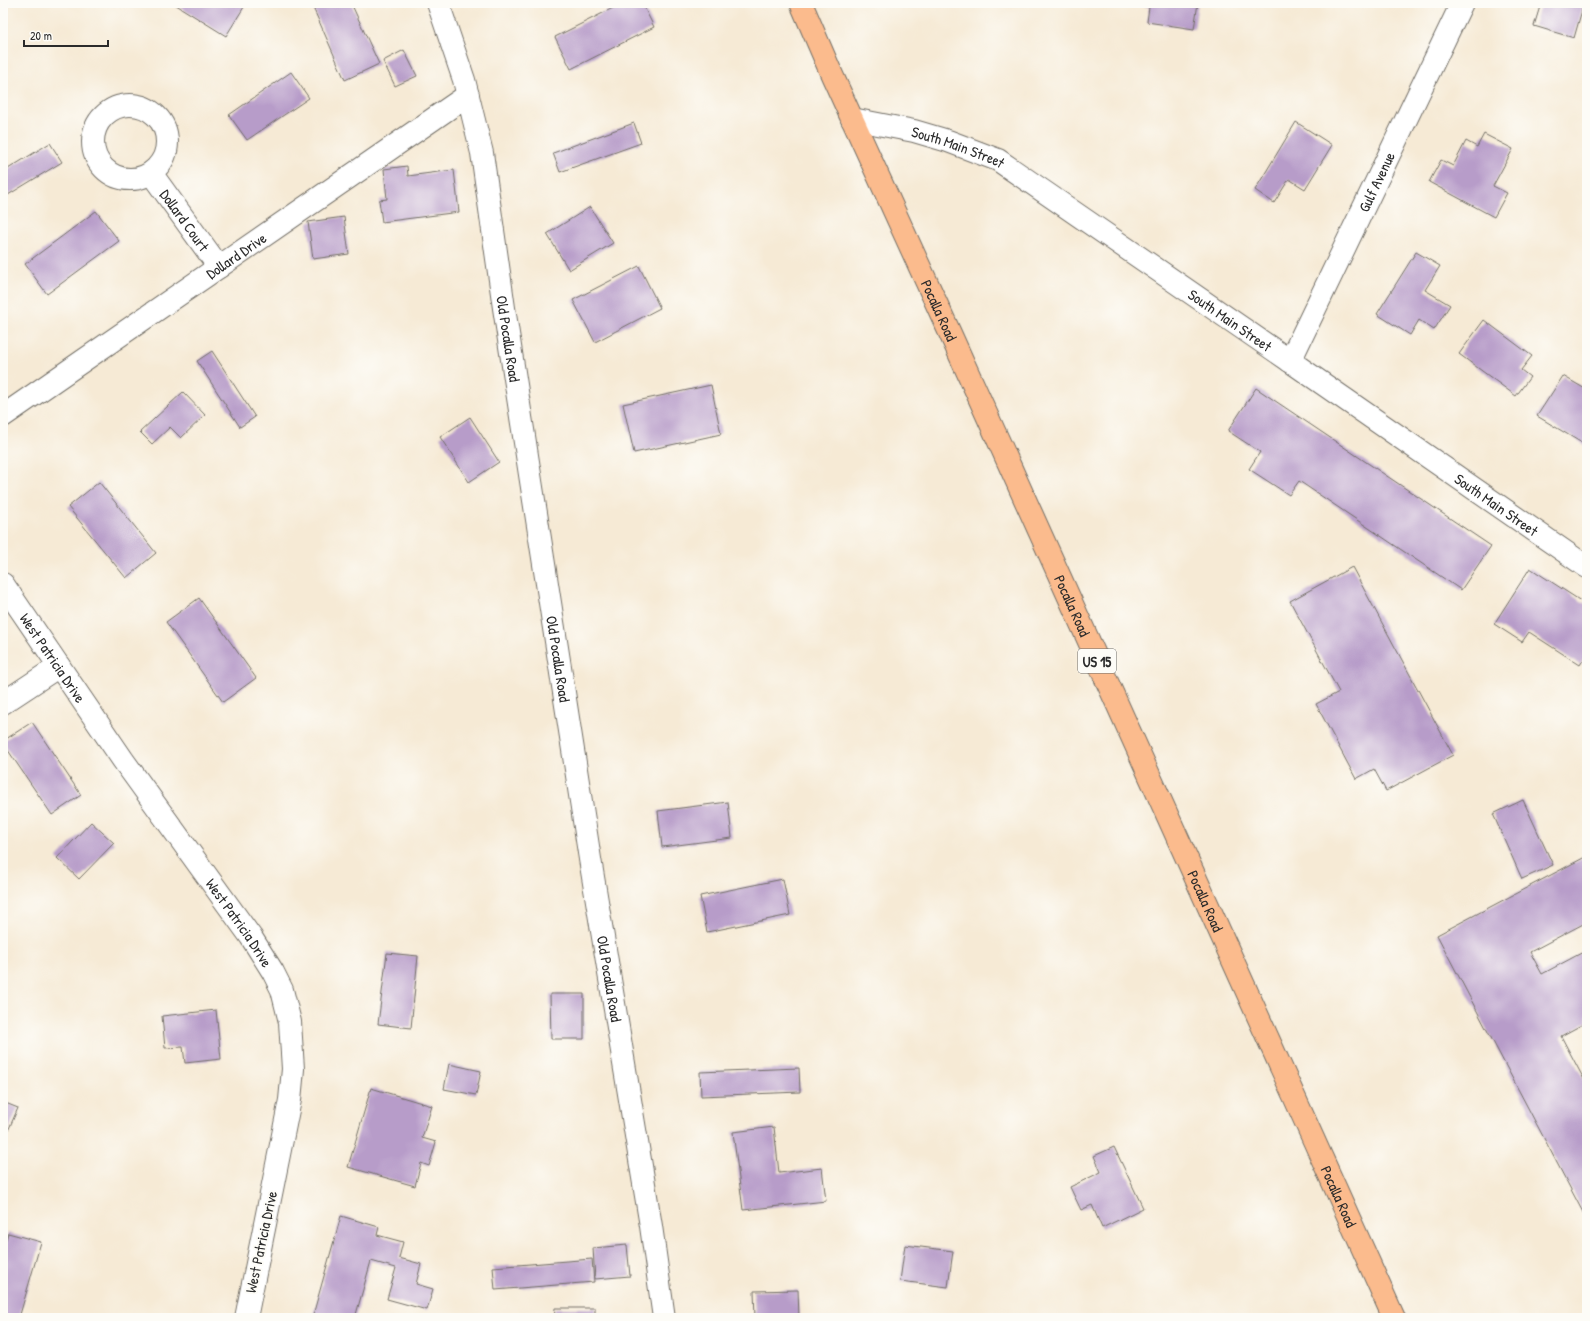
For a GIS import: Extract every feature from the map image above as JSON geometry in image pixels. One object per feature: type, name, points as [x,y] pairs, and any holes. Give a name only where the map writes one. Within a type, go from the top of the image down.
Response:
[{"type":"main road","name":"Pocalla Road","points":[[801,3],[1394,1318]]},
{"type":"street","name":"Old Pocalla Road","points":[[438,3],[464,80],[482,153],[589,851],[651,1226],[664,1318]]},
{"type":"street","name":"Gulf Avenue","points":[[1290,361],[1462,3]]},
{"type":"street","name":"Dollard Drive","points":[[3,416],[468,95]]},
{"type":"street","name":"South Main Street","points":[[852,119],[914,130],[948,140],[998,160],[1587,567]]},
{"type":"street","name":"Dollard Court","points":[[151,173],[219,267]]},
{"type":"street","name":"West Patricia Drive","points":[[3,584],[123,760],[251,938],[273,972],[282,990],[290,1022],[293,1069],[290,1100],[246,1318]]},
{"type":"street","points":[[3,703],[59,666]]},
{"type":"building","points":[[173,3],[237,3],[244,7],[226,36]]},
{"type":"building","points":[[311,3],[351,3],[379,64],[345,80]]},
{"type":"building","points":[[623,3],[642,3],[654,27],[571,69],[555,37]]},
{"type":"building","points":[[1131,3],[1198,3],[1194,29],[1147,22],[1149,7]]},
{"type":"building","points":[[1541,3],[1584,3],[1574,38],[1534,26]]},
{"type":"building","points":[[404,50],[417,76],[395,86],[383,61]]},
{"type":"building","points":[[291,72],[309,98],[247,140],[229,115]]},
{"type":"building","points":[[1296,122],[1332,145],[1305,189],[1289,179],[1274,203],[1255,190]]},
{"type":"building","points":[[634,123],[641,143],[560,172],[553,153]]},
{"type":"building","points":[[1484,134],[1513,149],[1493,186],[1507,193],[1494,217],[1429,182],[1441,160],[1453,166],[1466,141],[1477,147]]},
{"type":"building","points":[[50,143],[62,162],[3,198],[3,172]]},
{"type":"building","points":[[407,166],[408,176],[454,170],[459,212],[382,222],[379,200],[387,199],[384,169]]},
{"type":"building","points":[[590,207],[613,243],[569,270],[547,234]]},
{"type":"building","points":[[96,211],[119,241],[47,294],[25,264]]},
{"type":"building","points":[[344,217],[349,254],[313,259],[308,222]]},
{"type":"building","points":[[1416,252],[1440,266],[1425,290],[1450,305],[1434,330],[1419,320],[1410,335],[1377,314]]},
{"type":"building","points":[[639,266],[660,308],[595,342],[573,300]]},
{"type":"building","points":[[1484,320],[1532,356],[1521,370],[1530,377],[1516,396],[1459,354]]},
{"type":"building","points":[[212,351],[255,417],[240,427],[197,361]]},
{"type":"building","points":[[1563,376],[1587,390],[1587,446],[1537,416]]},
{"type":"building","points":[[711,385],[721,434],[634,453],[623,404]]},
{"type":"building","points":[[1256,388],[1491,546],[1461,590],[1299,481],[1289,495],[1249,469],[1260,452],[1228,431]]},
{"type":"building","points":[[183,392],[205,415],[181,438],[170,427],[152,444],[140,432]]},
{"type":"building","points":[[470,417],[499,462],[469,482],[440,437]]},
{"type":"building","points":[[99,482],[156,553],[126,578],[68,507]]},
{"type":"building","points":[[1352,567],[1453,755],[1386,791],[1374,769],[1356,779],[1316,704],[1339,692],[1290,601]]},
{"type":"building","points":[[1530,568],[1587,605],[1587,654],[1580,665],[1529,632],[1522,642],[1494,624]]},
{"type":"building","points":[[199,598],[256,678],[223,702],[166,622]]},
{"type":"building","points":[[32,722],[81,795],[52,815],[3,743],[3,741]]},
{"type":"building","points":[[1523,800],[1553,865],[1522,879],[1493,814]]},
{"type":"building","points":[[728,802],[732,838],[662,847],[658,811]]},
{"type":"building","points":[[91,822],[114,843],[79,879],[57,858]]},
{"type":"building","points":[[1587,856],[1587,922],[1530,952],[1542,974],[1587,950],[1587,1022],[1561,1036],[1587,1085],[1587,1220],[1437,935]]},
{"type":"building","points":[[783,879],[790,915],[707,932],[700,896]]},
{"type":"building","points":[[387,953],[418,956],[411,1028],[378,1024]]},
{"type":"building","points":[[550,994],[584,994],[584,1039],[551,1039]]},
{"type":"building","points":[[216,1010],[221,1059],[185,1063],[183,1047],[165,1048],[162,1016]]},
{"type":"building","points":[[449,1064],[481,1071],[476,1095],[444,1089]]},
{"type":"building","points":[[799,1068],[800,1092],[701,1096],[700,1072]]},
{"type":"building","points":[[371,1088],[432,1106],[422,1138],[436,1142],[429,1166],[421,1163],[415,1186],[348,1167]]},
{"type":"building","points":[[3,1102],[18,1108],[8,1131],[3,1129]]},
{"type":"building","points":[[774,1127],[779,1173],[822,1168],[826,1201],[743,1210],[733,1132]]},
{"type":"building","points":[[1114,1147],[1143,1208],[1102,1228],[1092,1205],[1081,1210],[1070,1187],[1101,1172],[1094,1156]]},
{"type":"building","points":[[341,1216],[379,1227],[377,1235],[403,1242],[399,1258],[421,1264],[416,1284],[433,1289],[427,1310],[387,1299],[396,1268],[371,1261],[355,1318],[322,1318],[313,1315]]},
{"type":"building","points":[[8,1233],[41,1242],[19,1318],[3,1318],[3,1250]]},
{"type":"building","points":[[627,1245],[630,1276],[595,1279],[593,1248]]},
{"type":"building","points":[[905,1245],[953,1251],[948,1287],[900,1281]]},
{"type":"building","points":[[592,1259],[594,1282],[495,1290],[493,1267]]},
{"type":"building","points":[[798,1290],[799,1318],[755,1318],[754,1291]]},
{"type":"building","points":[[555,1308],[595,1308],[595,1318],[554,1318]]}]
